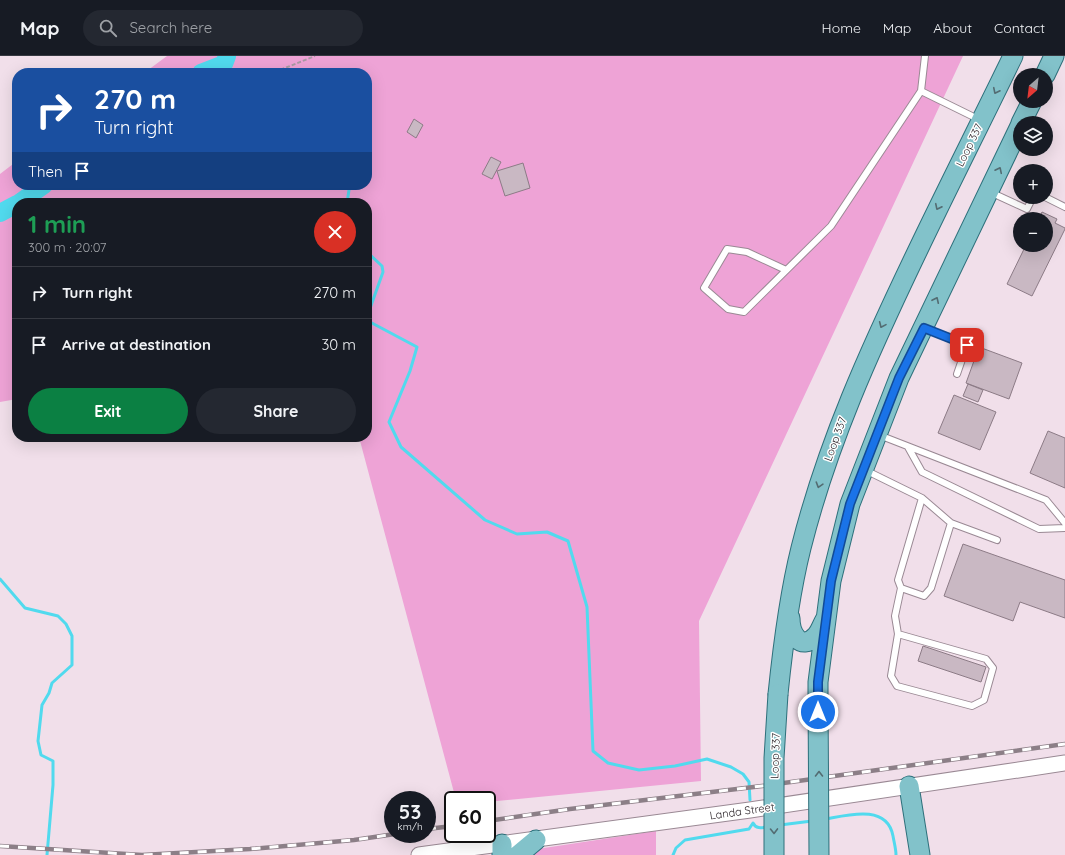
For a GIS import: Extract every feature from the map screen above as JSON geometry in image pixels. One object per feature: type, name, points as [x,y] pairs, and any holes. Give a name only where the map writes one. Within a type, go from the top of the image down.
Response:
[{"type":"main road","name":"Loop 337","points":[[774,855],[774,758],[778,694],[790,604],[801,549],[813,505],[842,420],[887,314],[1013,56]]},
{"type":"main road","points":[[1048,68],[1054,56]]},
{"type":"main road","points":[[819,855],[818,682],[831,581],[850,504],[899,378],[1013,140]]},
{"type":"main road","points":[[790,604],[791,631],[800,641],[807,642],[816,636],[826,617]]},
{"type":"main road","points":[[909,786],[920,855]]},
{"type":"main road","points":[[518,855],[536,840]]},
{"type":"street","name":"Landa Street","points":[[419,855],[502,850],[536,840],[1065,763]]},
{"type":"lane","points":[[786,270],[747,252],[727,249],[704,288],[728,310],[744,312],[831,226],[921,91],[925,56]]},
{"type":"lane","points":[[921,91],[981,120]]},
{"type":"lane","points":[[988,192],[1013,203]]},
{"type":"lane","points":[[1053,201],[1065,207]]},
{"type":"lane","points":[[1016,204],[1027,209],[1030,204]]},
{"type":"lane","points":[[924,328],[967,345],[957,374]]},
{"type":"lane","points":[[878,434],[1046,500],[1065,523]]},
{"type":"lane","points":[[908,447],[922,472],[1039,529],[1065,528]]},
{"type":"lane","points":[[864,470],[922,498],[951,523],[997,540]]},
{"type":"lane","points":[[898,634],[986,659],[993,668],[984,700],[972,706],[897,686],[891,676],[898,634],[895,616],[901,588],[898,580],[922,498]]},
{"type":"lane","points":[[901,588],[924,596],[931,588],[951,523]]},
{"type":"path","points":[[285,68],[315,56]]},
{"type":"shaded area","points":[[167,56],[963,56],[699,621],[701,781],[496,801],[496,791],[454,791],[360,442],[372,442],[372,198],[12,198],[12,400],[0,402],[0,174],[12,165],[12,190],[372,190],[372,68],[151,68]]},
{"type":"shaded area","points":[[656,831],[656,855],[527,855],[531,850]]},
{"type":"building","points":[[414,119],[423,125],[416,138],[407,132]]},
{"type":"building","points":[[491,157],[501,162],[492,179],[482,174]]},
{"type":"building","points":[[523,163],[530,188],[505,196],[497,171]]},
{"type":"building","points":[[1053,217],[1057,219],[1055,223],[1065,229],[1032,296],[1007,284],[1023,252],[1053,252]]},
{"type":"building","points":[[979,347],[1022,363],[1009,399],[966,383]]},
{"type":"building","points":[[968,384],[983,390],[978,402],[963,396]]},
{"type":"building","points":[[954,395],[996,412],[980,450],[938,433]]},
{"type":"building","points":[[1048,431],[1065,438],[1065,488],[1030,473]]},
{"type":"building","points":[[963,544],[1065,580],[1065,618],[1020,602],[1013,621],[944,596]]},
{"type":"building","points":[[923,646],[986,667],[981,682],[918,661]]},
{"type":"waterway","points":[[214,68],[224,64],[227,56]]},
{"type":"waterway","points":[[224,64],[228,68]]},
{"type":"waterway","points":[[26,198],[37,190]]},
{"type":"waterway","points":[[348,198],[349,190]]},
{"type":"waterway","points":[[0,213],[12,207]]},
{"type":"waterway","points":[[372,257],[382,266],[383,272],[372,303]]},
{"type":"waterway","points":[[372,323],[417,347],[410,371],[389,422],[401,447],[485,520],[517,534],[547,532],[568,541],[587,607],[593,751],[608,763],[639,770],[675,766],[707,759],[731,767],[743,774],[749,782],[750,800]]},
{"type":"waterway","points":[[0,579],[25,608],[58,616],[66,624],[72,636],[72,665],[52,683],[49,693],[42,705],[38,741],[41,755],[53,761],[53,785],[47,855]]},
{"type":"waterway","points":[[826,819],[855,814],[866,814],[883,819],[889,826],[893,836],[896,855]]},
{"type":"waterway","points":[[780,825],[812,821]]},
{"type":"waterway","points":[[673,855],[676,848],[685,840],[749,829],[753,823],[757,827],[767,827]]},
{"type":"railway","points":[[496,820],[570,809],[762,786],[1065,744]]},
{"type":"railway","points":[[436,828],[444,827]]},
{"type":"railway","points":[[0,846],[142,855],[250,849],[354,840],[384,836]]},
{"type":"route","points":[[818,712],[818,682],[831,581],[850,504],[899,378],[924,328],[967,345]]}]
